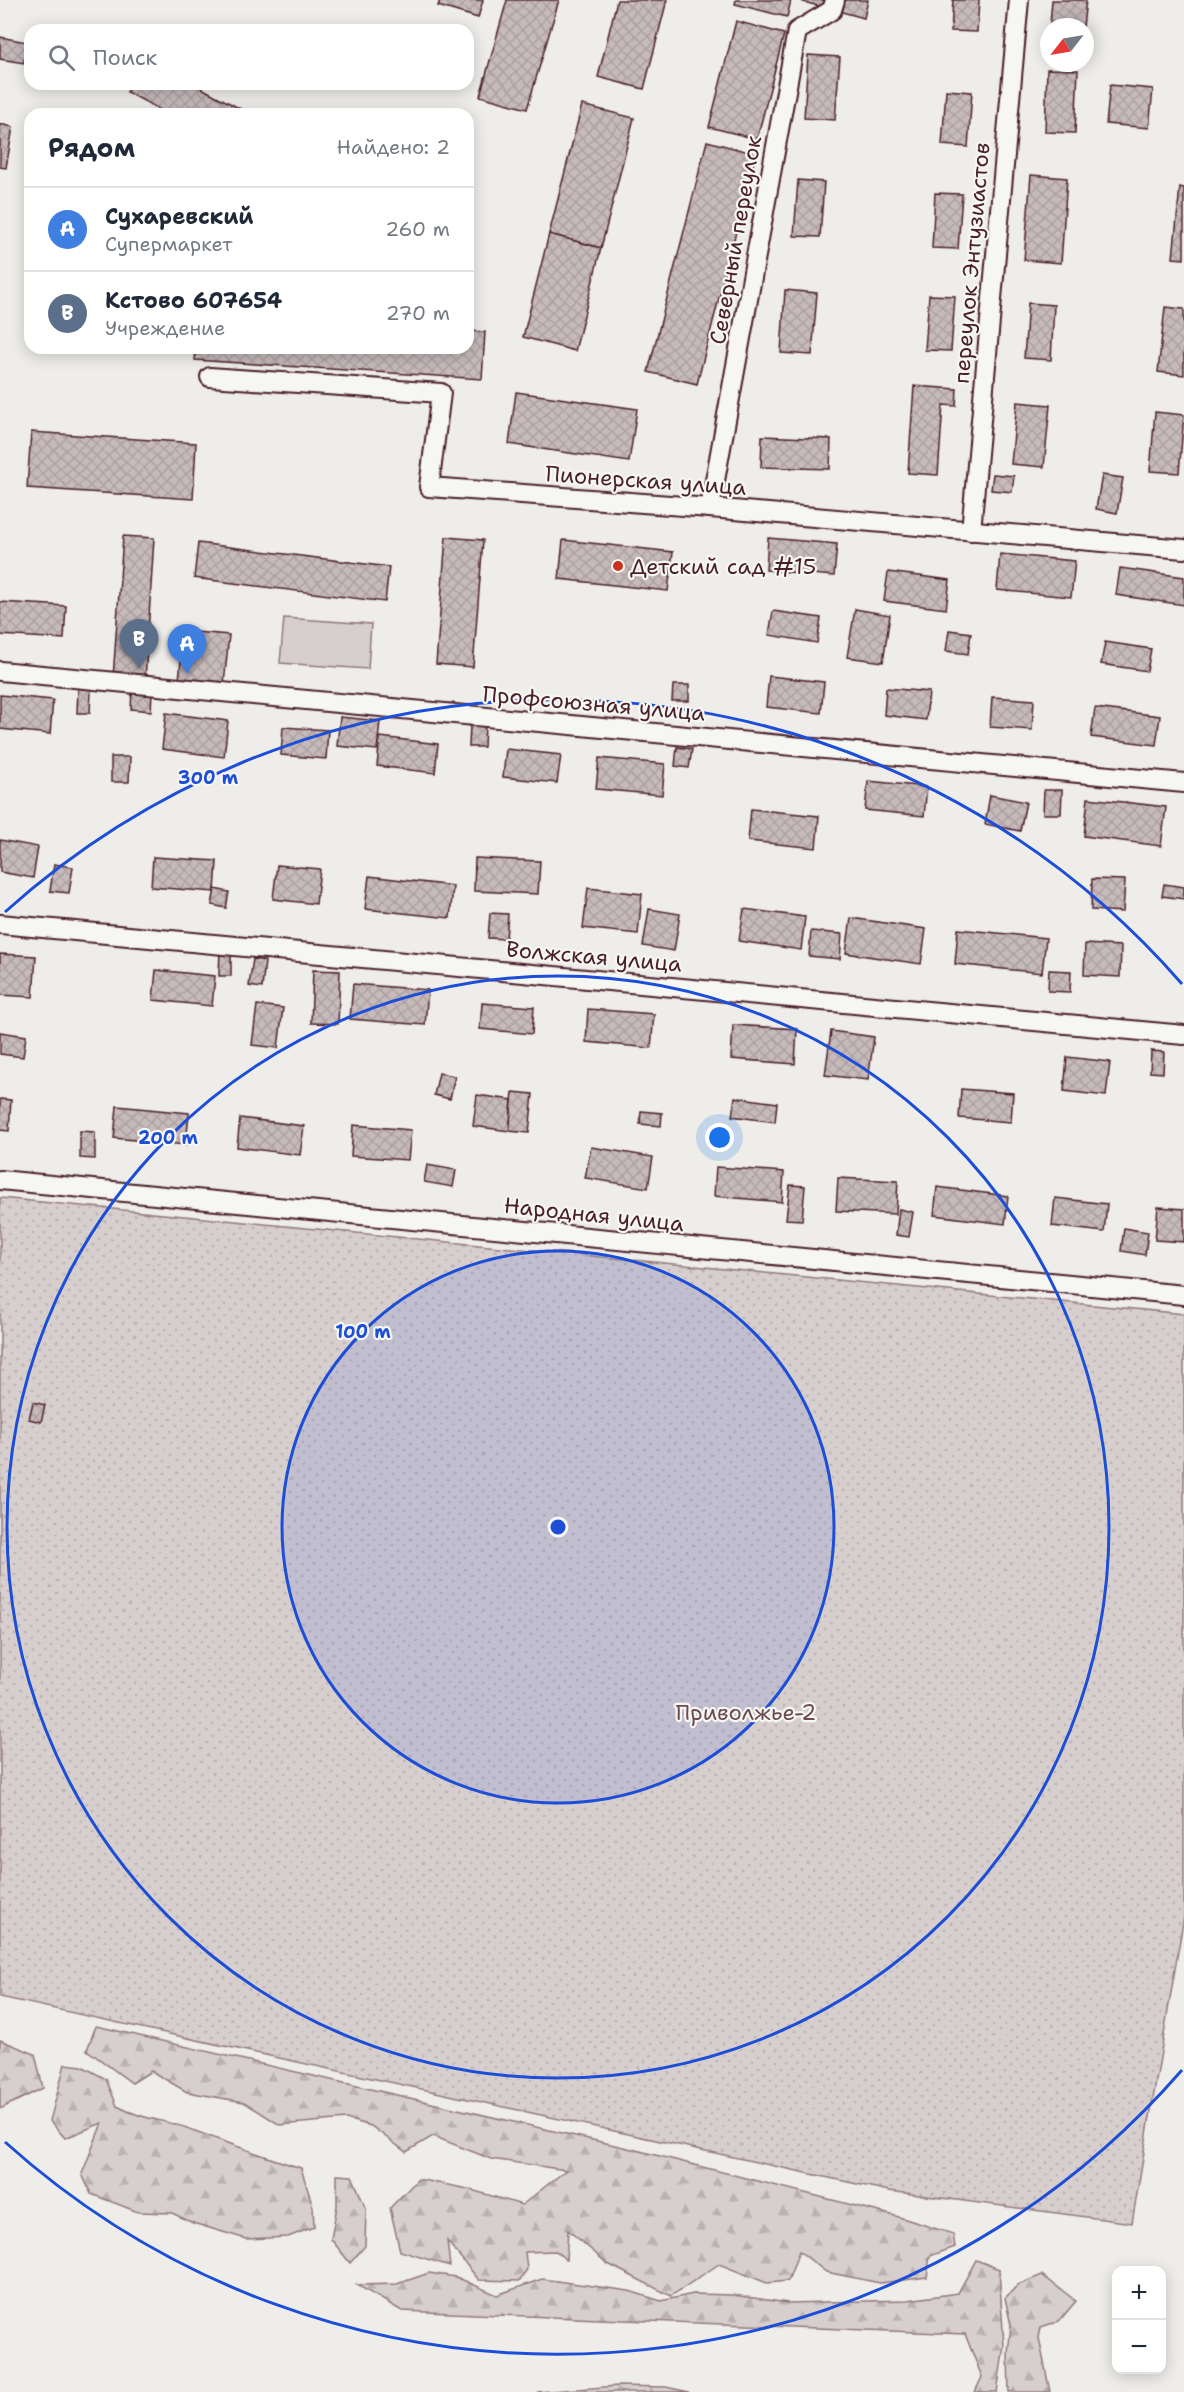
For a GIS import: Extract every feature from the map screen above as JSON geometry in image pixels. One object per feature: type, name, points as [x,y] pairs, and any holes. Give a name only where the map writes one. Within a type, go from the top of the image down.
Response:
[{"type":"street","name":"Северный переулок","points":[[710,508],[797,31],[832,10],[835,0]]},
{"type":"street","name":"переулок Энтузиастов","points":[[971,531],[1019,0]]},
{"type":"street","name":"Пионерская улица","points":[[210,377],[441,393],[429,487],[710,508],[1184,549]]},
{"type":"street","name":"Профсоюзная улица","points":[[0,671],[1184,783]]},
{"type":"street","name":"Волжская улица","points":[[0,924],[1184,1035]]},
{"type":"street","name":"Народная улица","points":[[0,1180],[1184,1295]]},
{"type":"green space","points":[[284,618],[371,624],[368,669],[280,663]]},
{"type":"green space","name":"Приволжье-2","points":[[0,1198],[1184,1314],[1184,1916],[1132,2223],[889,2191],[0,1997]]},
{"type":"green space","points":[[96,2026],[632,2149],[899,2217],[953,2234],[955,2247],[930,2256],[927,2277],[880,2283],[826,2272],[799,2251],[788,2281],[767,2283],[719,2264],[671,2296],[608,2264],[568,2230],[566,2260],[556,2251],[525,2252],[527,2269],[520,2281],[479,2280],[447,2241],[450,2266],[400,2251],[390,2208],[418,2179],[468,2189],[522,2205],[566,2170],[491,2159],[433,2136],[406,2152],[371,2126],[346,2119],[280,2125],[244,2102],[187,2092],[151,2071],[132,2083],[87,2050]]},
{"type":"green space","points":[[0,2040],[35,2054],[43,2088],[0,2109]]},
{"type":"green space","points":[[65,2064],[82,2066],[106,2079],[117,2106],[125,2110],[187,2128],[301,2168],[313,2207],[314,2227],[288,2237],[246,2239],[193,2223],[172,2213],[138,2212],[91,2194],[82,2174],[102,2123],[65,2138],[50,2121]]},
{"type":"green space","points":[[337,2175],[352,2176],[366,2209],[365,2246],[350,2263],[331,2239],[337,2206]]},
{"type":"green space","points":[[976,2260],[999,2269],[1004,2346],[997,2392],[975,2392],[982,2377],[965,2334],[402,2311],[357,2285],[397,2284],[429,2273],[456,2277],[497,2295],[542,2279],[629,2291],[661,2301],[693,2294],[733,2295],[788,2303],[908,2300],[958,2293]]},
{"type":"green space","points":[[1042,2275],[1076,2301],[1059,2321],[1041,2327],[1039,2338],[1050,2392],[1009,2392],[1008,2353],[1011,2325],[1005,2298],[1018,2285]]},
{"type":"green space","points":[[618,2386],[666,2387],[689,2392],[537,2392]]},
{"type":"building","points":[[440,0],[483,0],[478,18],[438,6]]},
{"type":"building","points":[[507,0],[559,0],[527,109],[480,96]]},
{"type":"building","points":[[617,0],[667,0],[644,89],[598,77]]},
{"type":"building","points":[[736,0],[791,0],[787,17],[735,4]]},
{"type":"building","points":[[803,0],[824,0],[823,7],[803,2]]},
{"type":"building","points":[[845,0],[868,0],[864,18],[842,12]]},
{"type":"building","points":[[953,0],[979,0],[977,32],[951,31]]},
{"type":"building","points":[[1052,0],[1086,0],[1084,18],[1051,18]]},
{"type":"building","points":[[736,21],[784,34],[757,139],[709,127]]},
{"type":"building","points":[[0,37],[24,41],[24,63],[0,59]]},
{"type":"building","points":[[808,55],[840,57],[835,120],[804,118]]},
{"type":"building","points":[[1047,72],[1078,72],[1075,133],[1045,132]]},
{"type":"building","points":[[1110,85],[1153,89],[1149,128],[1106,124]]},
{"type":"building","points":[[128,90],[205,90],[239,108],[157,108],[127,92]]},
{"type":"building","points":[[946,90],[972,92],[968,147],[942,145]]},
{"type":"building","points":[[582,105],[634,118],[601,248],[549,234]]},
{"type":"building","points":[[0,124],[13,127],[6,168],[0,167]]},
{"type":"building","points":[[707,141],[756,154],[697,384],[648,372]]},
{"type":"building","points":[[1031,175],[1067,178],[1061,263],[1024,260]]},
{"type":"building","points":[[798,180],[824,182],[820,237],[794,236]]},
{"type":"building","points":[[1180,187],[1184,188],[1184,259],[1173,258]]},
{"type":"building","points":[[935,193],[962,194],[958,249],[932,248]]},
{"type":"building","points":[[549,234],[601,248],[575,351],[523,337]]},
{"type":"building","points":[[785,290],[817,293],[812,355],[781,353]]},
{"type":"building","points":[[929,295],[955,296],[951,351],[925,350]]},
{"type":"building","points":[[1028,303],[1054,305],[1051,360],[1024,358]]},
{"type":"building","points":[[1165,307],[1184,309],[1184,375],[1158,372]]},
{"type":"building","points":[[474,331],[485,332],[482,379],[195,360],[196,354],[474,354]]},
{"type":"building","points":[[914,386],[957,389],[956,406],[943,405],[938,475],[908,473]]},
{"type":"building","points":[[516,392],[637,409],[629,462],[509,444]]},
{"type":"building","points":[[1017,402],[1050,405],[1044,467],[1011,464]]},
{"type":"building","points":[[1155,412],[1184,415],[1179,473],[1150,471]]},
{"type":"building","points":[[31,432],[196,443],[193,499],[27,488]]},
{"type":"building","points":[[762,436],[831,439],[830,469],[761,467]]},
{"type":"building","points":[[993,474],[1014,476],[1012,492],[991,490]]},
{"type":"building","points":[[1102,475],[1123,478],[1117,513],[1096,509]]},
{"type":"building","points":[[123,536],[154,538],[145,680],[113,678]]},
{"type":"building","points":[[446,537],[483,540],[473,667],[436,664]]},
{"type":"building","points":[[768,538],[837,544],[834,576],[766,570]]},
{"type":"building","points":[[563,540],[673,552],[668,591],[559,579]]},
{"type":"building","points":[[198,543],[389,567],[385,602],[194,578]]},
{"type":"building","points":[[1000,554],[1075,561],[1071,597],[997,590]]},
{"type":"building","points":[[1120,568],[1184,577],[1184,605],[1116,595]]},
{"type":"building","points":[[888,572],[950,580],[946,609],[884,601]]},
{"type":"building","points":[[0,602],[66,606],[64,639],[0,635]]},
{"type":"building","points":[[855,609],[890,615],[883,662],[847,657]]},
{"type":"building","points":[[773,611],[821,618],[817,643],[769,635]]},
{"type":"building","points":[[949,630],[971,633],[968,654],[946,651]]},
{"type":"building","points":[[184,631],[229,635],[224,684],[179,680]]},
{"type":"building","points":[[1105,642],[1151,649],[1147,671],[1101,664]]},
{"type":"building","points":[[769,676],[824,682],[821,713],[766,707]]},
{"type":"building","points":[[673,685],[689,685],[689,701],[672,701]]},
{"type":"building","points":[[78,688],[91,689],[90,713],[77,713]]},
{"type":"building","points":[[886,688],[929,692],[926,720],[884,715]]},
{"type":"building","points":[[132,690],[152,692],[151,711],[131,709]]},
{"type":"building","points":[[0,695],[53,700],[50,734],[0,729]]},
{"type":"building","points":[[992,697],[1034,700],[1032,730],[990,727]]},
{"type":"building","points":[[1095,708],[1160,716],[1156,745],[1091,737]]},
{"type":"building","points":[[166,713],[228,721],[224,757],[162,749]]},
{"type":"building","points":[[340,717],[380,721],[377,750],[337,746]]},
{"type":"building","points":[[470,724],[485,724],[484,747],[469,747]]},
{"type":"building","points":[[283,727],[328,730],[326,759],[281,755]]},
{"type":"building","points":[[380,737],[438,744],[435,773],[377,766]]},
{"type":"building","points":[[677,747],[692,749],[689,768],[675,766]]},
{"type":"building","points":[[506,749],[561,755],[557,783],[503,777]]},
{"type":"building","points":[[111,757],[130,757],[129,782],[111,782]]},
{"type":"building","points":[[599,758],[665,764],[662,795],[596,789]]},
{"type":"building","points":[[868,781],[927,787],[924,816],[865,810]]},
{"type":"building","points":[[1044,790],[1062,790],[1061,814],[1043,814]]},
{"type":"building","points":[[990,795],[1026,802],[1020,831],[985,824]]},
{"type":"building","points":[[1088,798],[1166,807],[1161,846],[1084,836]]},
{"type":"building","points":[[751,809],[819,816],[816,848],[748,841]]},
{"type":"building","points":[[0,840],[38,847],[33,878],[0,872]]},
{"type":"building","points":[[153,857],[217,861],[215,892],[151,887]]},
{"type":"building","points":[[475,858],[540,861],[538,894],[474,891]]},
{"type":"building","points":[[54,864],[73,867],[69,893],[50,891]]},
{"type":"building","points":[[277,865],[320,869],[316,904],[273,899]]},
{"type":"building","points":[[369,876],[453,886],[450,918],[365,909]]},
{"type":"building","points":[[1092,879],[1125,880],[1123,912],[1091,910]]},
{"type":"building","points":[[1164,884],[1184,887],[1184,899],[1162,896]]},
{"type":"building","points":[[588,888],[642,894],[638,934],[583,928]]},
{"type":"building","points":[[215,889],[229,892],[226,908],[212,905]]},
{"type":"building","points":[[649,909],[680,914],[674,951],[643,946]]},
{"type":"building","points":[[744,909],[805,917],[801,950],[739,941]]},
{"type":"building","points":[[490,913],[508,914],[506,939],[488,938]]},
{"type":"building","points":[[851,918],[926,929],[921,964],[846,953]]},
{"type":"building","points":[[958,929],[1046,938],[1042,973],[955,964]]},
{"type":"building","points":[[811,931],[842,934],[840,959],[809,956]]},
{"type":"building","points":[[1085,944],[1121,946],[1120,977],[1084,975]]},
{"type":"building","points":[[220,950],[231,951],[231,976],[219,976]]},
{"type":"building","points":[[0,954],[36,956],[33,997],[0,995]]},
{"type":"building","points":[[253,959],[265,961],[262,988],[249,986]]},
{"type":"building","points":[[156,970],[215,976],[212,1006],[153,1000]]},
{"type":"building","points":[[313,970],[340,971],[338,1024],[311,1023]]},
{"type":"building","points":[[1049,970],[1071,971],[1070,992],[1048,991]]},
{"type":"building","points":[[353,984],[428,990],[425,1025],[350,1019]]},
{"type":"building","points":[[482,1003],[534,1007],[532,1034],[480,1029]]},
{"type":"building","points":[[257,1005],[283,1008],[278,1048],[252,1045]]},
{"type":"building","points":[[588,1009],[654,1014],[651,1048],[586,1042]]},
{"type":"building","points":[[733,1025],[797,1029],[795,1064],[731,1059]]},
{"type":"building","points":[[831,1031],[874,1037],[868,1080],[825,1075]]},
{"type":"building","points":[[0,1032],[26,1036],[23,1057],[0,1054]]},
{"type":"building","points":[[1151,1051],[1164,1052],[1163,1073],[1150,1072]]},
{"type":"building","points":[[1067,1057],[1110,1062],[1106,1096],[1064,1091]]},
{"type":"building","points":[[439,1073],[455,1076],[450,1099],[434,1095]]},
{"type":"building","points":[[961,1089],[1013,1093],[1011,1122],[959,1118]]},
{"type":"building","points":[[513,1092],[533,1094],[529,1133],[509,1131]]},
{"type":"building","points":[[477,1095],[512,1100],[509,1131],[473,1126]]},
{"type":"building","points":[[735,1097],[777,1103],[775,1122],[732,1116]]},
{"type":"building","points":[[0,1099],[11,1100],[9,1131],[0,1130]]},
{"type":"building","points":[[117,1106],[189,1113],[186,1145],[114,1138]]},
{"type":"building","points":[[641,1111],[662,1113],[661,1126],[640,1124]]},
{"type":"building","points":[[240,1118],[304,1126],[300,1155],[237,1147]]},
{"type":"building","points":[[353,1125],[411,1130],[408,1160],[351,1156]]},
{"type":"building","points":[[80,1131],[95,1132],[95,1159],[80,1158]]},
{"type":"building","points":[[591,1147],[653,1157],[648,1188],[585,1178]]},
{"type":"building","points":[[427,1165],[456,1170],[453,1187],[424,1182]]},
{"type":"building","points":[[716,1167],[784,1172],[782,1202],[714,1196]]},
{"type":"building","points":[[838,1178],[898,1181],[896,1214],[836,1211]]},
{"type":"building","points":[[790,1185],[805,1186],[802,1220],[786,1219]]},
{"type":"building","points":[[937,1187],[1008,1196],[1005,1224],[934,1215]]},
{"type":"building","points":[[1055,1198],[1107,1204],[1104,1232],[1052,1226]]},
{"type":"building","points":[[1158,1207],[1184,1209],[1184,1242],[1155,1240]]},
{"type":"building","points":[[899,1209],[913,1212],[909,1237],[896,1235]]},
{"type":"building","points":[[1124,1228],[1148,1232],[1145,1255],[1121,1251]]},
{"type":"building","points":[[33,1402],[45,1405],[41,1422],[29,1419]]},
{"type":"place","name":"Детский сад #15","points":[[618,566]]},
{"type":"place","name":"Кстово 607654","points":[[139,669]]},
{"type":"place","name":"Сухаревский","points":[[187,674]]}]
